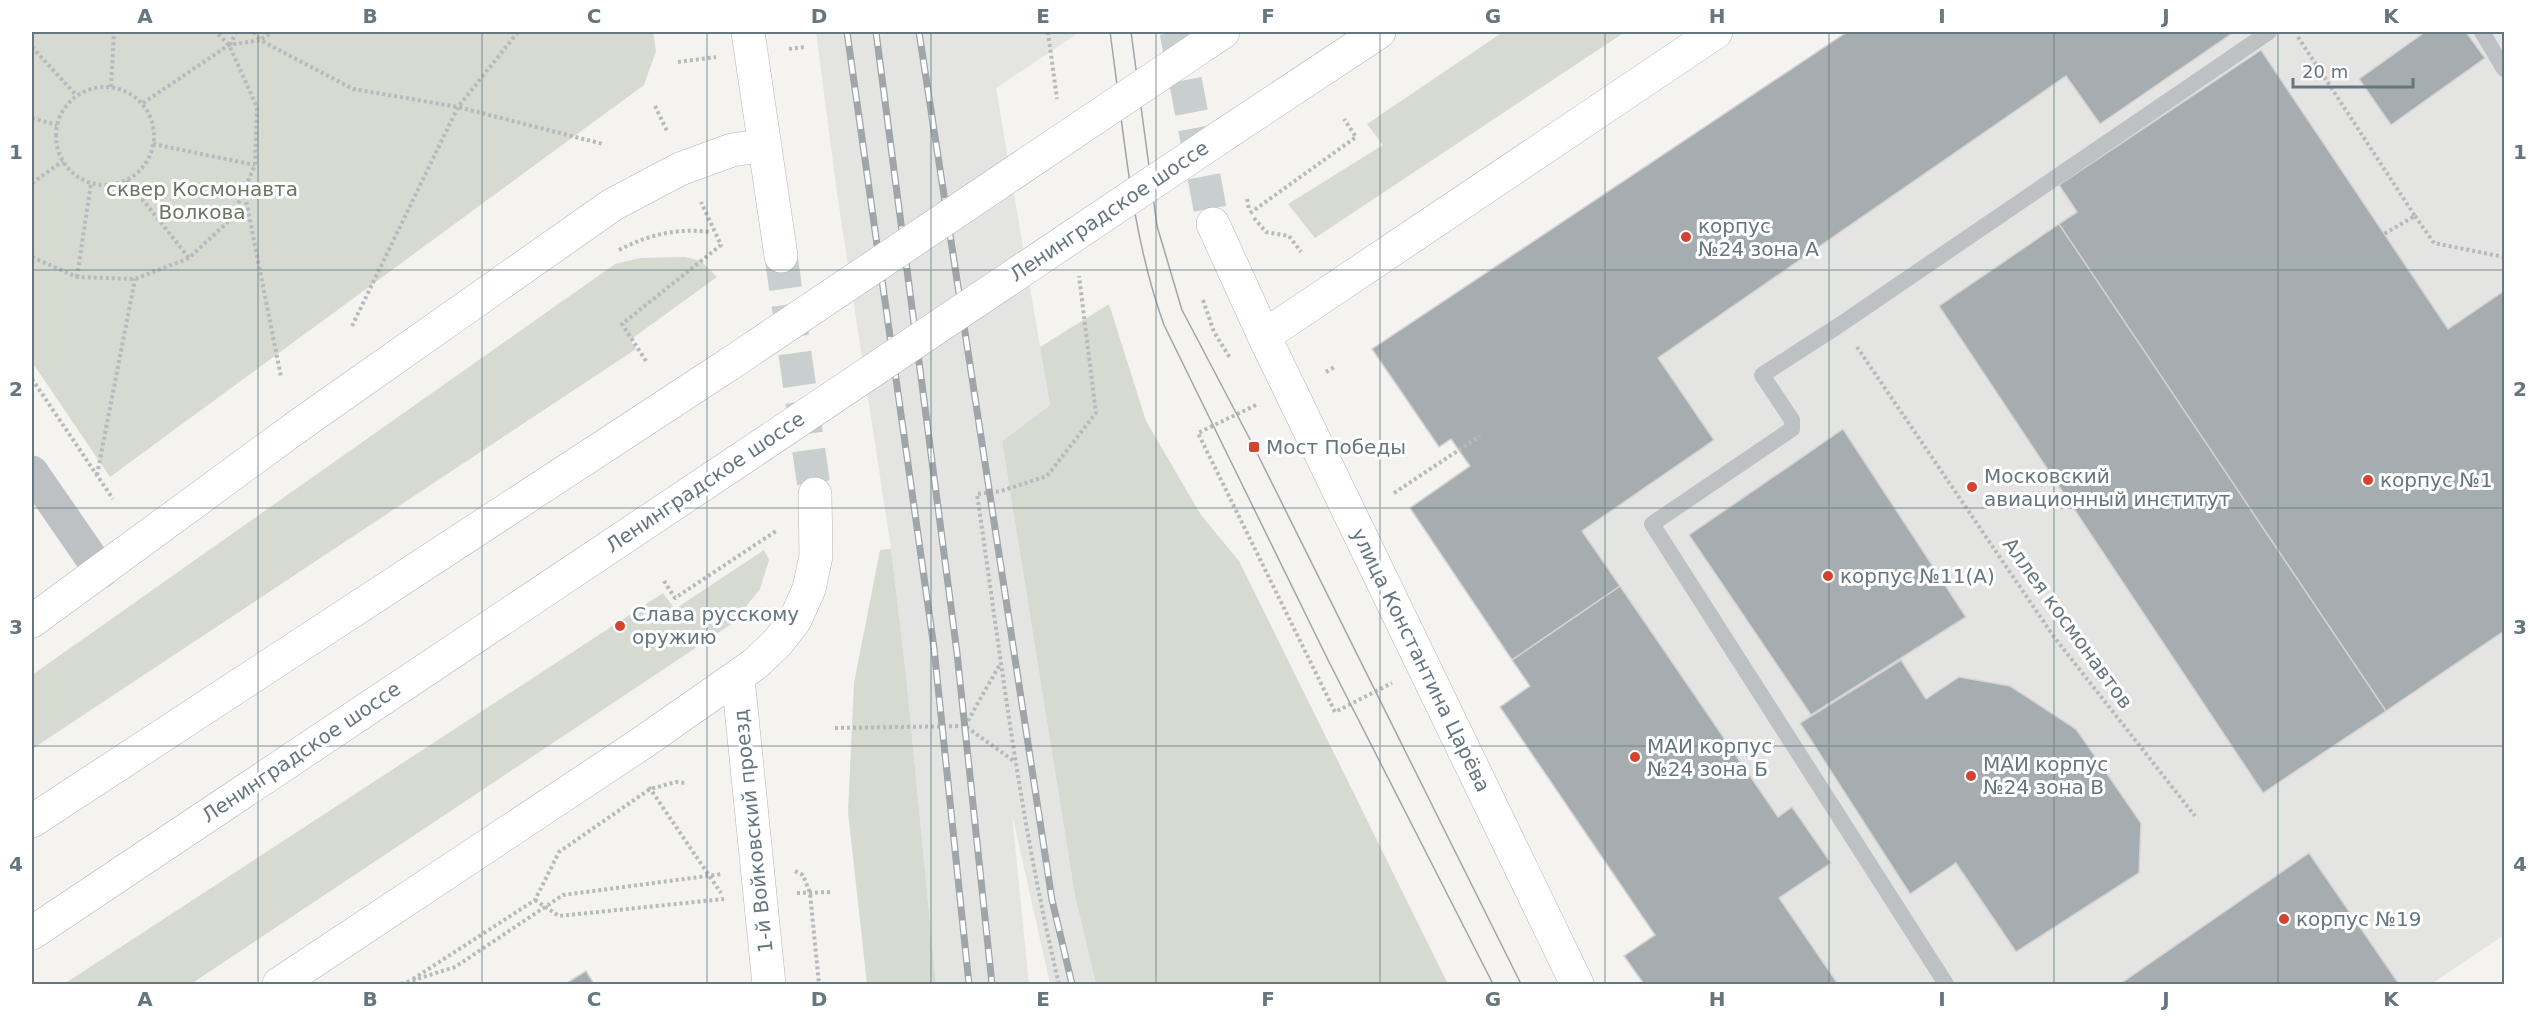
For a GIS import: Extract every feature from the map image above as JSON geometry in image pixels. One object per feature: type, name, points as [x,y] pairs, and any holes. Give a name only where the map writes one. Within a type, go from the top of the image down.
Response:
[{"type":"main road","points":[[748,32],[781,256]]},
{"type":"main road","name":"Ленинградское шоссе","points":[[32,933],[1379,32]]},
{"type":"main road","points":[[1264,336],[1329,290],[1716,32]]},
{"type":"main road","points":[[32,821],[731,363],[1212,39]]},
{"type":"main road","points":[[32,621],[298,426],[612,205],[686,167],[732,150],[765,145]]},
{"type":"main road","name":"улица Константина Царёва","points":[[1214,224],[1264,336],[1577,984]]},
{"type":"main road","points":[[298,979],[738,678],[777,643],[795,620],[809,589],[816,556],[815,494]]},
{"type":"main road","name":"1-й Войковский проезд","points":[[738,678],[769,984]]},
{"type":"street","points":[[32,472],[101,572]]},
{"type":"lane","points":[[1946,984],[1652,526],[1654,522],[1792,429],[1792,420],[1762,375],[1841,324],[2269,32]]},
{"type":"lane","points":[[2482,32],[2505,69]]},
{"type":"path","points":[[111,87],[114,32]]},
{"type":"path","points":[[32,257],[77,277],[135,279],[189,258],[232,218],[255,165],[257,107],[229,45],[216,32]]},
{"type":"path","points":[[229,45],[236,32]]},
{"type":"path","points":[[254,32],[260,40],[353,89],[458,107],[603,144]]},
{"type":"path","points":[[143,103],[229,45],[260,40],[272,32]]},
{"type":"path","points":[[352,326],[458,107],[518,32]]},
{"type":"path","points":[[1048,32],[1057,101]]},
{"type":"path","points":[[2295,32],[2434,243],[2505,257]]},
{"type":"path","points":[[32,46],[76,95]]},
{"type":"path","points":[[111,87],[128,92],[143,103],[152,119],[155,137],[151,155],[141,170],[127,180],[109,185],[91,183],[75,174],[63,161],[57,144],[57,125],[64,108],[76,95],[93,88],[111,87]]},
{"type":"path","points":[[32,118],[57,125]]},
{"type":"path","points":[[1250,213],[1356,137],[1344,118]]},
{"type":"path","points":[[153,144],[255,165]]},
{"type":"path","points":[[32,183],[63,161]]},
{"type":"path","points":[[646,361],[622,324],[721,245],[686,167]]},
{"type":"path","points":[[127,180],[189,258]]},
{"type":"path","points":[[77,277],[91,183]]},
{"type":"path","points":[[244,189],[280,377]]},
{"type":"path","points":[[1247,199],[1250,213],[1266,232],[1289,236],[1301,252]]},
{"type":"path","points":[[2384,234],[2415,216]]},
{"type":"path","points":[[619,250],[641,238],[666,231],[711,232]]},
{"type":"path","points":[[1059,984],[1039,901],[1016,762],[977,494],[1001,491],[1047,476],[1096,412],[1079,274]]},
{"type":"path","points":[[97,475],[135,279]]},
{"type":"path","name":"Аллея космонавтов","points":[[1841,324],[2054,637],[2195,816]]},
{"type":"path","points":[[1326,372],[1336,366]]},
{"type":"path","points":[[32,379],[113,499]]},
{"type":"path","points":[[1259,404],[1198,434],[1335,712],[1396,681]]},
{"type":"path","points":[[1394,493],[1480,436]]},
{"type":"path","points":[[664,581],[675,598],[776,531]]},
{"type":"path","points":[[965,726],[1001,663]]},
{"type":"path","points":[[835,728],[965,726],[1016,762]]},
{"type":"path","points":[[405,984],[535,900],[559,852],[650,789],[676,782],[685,783]]},
{"type":"path","points":[[650,789],[725,899]]},
{"type":"path","points":[[756,869],[791,869],[803,875],[810,892],[819,984]]},
{"type":"path","points":[[405,984],[455,967],[563,895],[722,874]]},
{"type":"path","points":[[789,894],[832,892]]},
{"type":"path","points":[[535,900],[559,916],[734,898]]},
{"type":"shaded area","points":[[816,32],[1080,32],[996,88],[1050,405],[1002,441],[1075,896],[1096,984],[1050,984],[1012,814],[1029,984],[936,984],[906,675],[891,549],[837,193]]},
{"type":"shaded area","name":"Московский авиационный институт","points":[[1847,32],[2504,32],[2504,935],[2431,984],[1644,984],[1624,956],[1655,934],[1500,707],[1530,686],[1410,508],[1469,466],[1451,439],[1439,447],[1372,349]]},
{"type":"green space","name":"сквер Космонавта Волкова","points":[[32,32],[653,32],[656,51],[644,85],[110,477],[32,362]]},
{"type":"green space","points":[[1503,32],[1625,32],[1315,238],[1288,204],[1383,145],[1367,124]]},
{"type":"green space","points":[[685,257],[701,261],[717,277],[630,340],[636,349],[32,749],[32,675],[615,264],[640,258]]},
{"type":"green space","points":[[1109,304],[1146,421],[1201,515],[1239,561],[1448,984],[1096,984],[1075,896],[1002,441],[1050,405],[1040,347]]},
{"type":"green space","points":[[891,549],[906,675],[936,984],[867,984],[848,812],[854,683],[880,550]]},
{"type":"green space","points":[[764,550],[769,560],[760,589],[733,623],[191,984],[64,984],[663,593],[675,609]]},
{"type":"building","name":"корпус №24 зона А","points":[[1847,32],[2234,32],[2100,124],[2066,76],[1658,358],[1714,440],[1582,531],[1620,586],[1512,660],[1410,508],[1470,466],[1451,439],[1439,447],[1372,349]]},
{"type":"building","points":[[2425,32],[2466,32],[2485,58],[2391,125],[2359,79]]},
{"type":"building","name":"корпус №1","points":[[2261,50],[2448,329],[2504,291],[2504,631],[2386,711],[2059,224],[2077,212],[2059,185]]},
{"type":"building","points":[[2059,224],[2386,711],[2263,793],[1939,306]]},
{"type":"building","name":"корпус №11(А)","points":[[1843,429],[1966,617],[1811,715],[1689,535]]},
{"type":"building","name":"МАИ корпус №24 зона Б","points":[[1620,586],[1778,817],[1792,807],[1831,863],[1779,898],[1838,984],[1644,984],[1624,956],[1655,935],[1500,707],[1530,686],[1512,660]]},
{"type":"building","name":"МАИ корпус №24 зона В","points":[[1901,660],[1926,699],[1959,677],[2010,686],[2076,729],[2141,823],[2139,873],[2016,952],[1956,863],[1910,894],[1800,723]]},
{"type":"building","name":"корпус №19","points":[[2309,853],[2399,984],[2120,984]]},
{"type":"building","points":[[586,971],[594,984],[565,984]]},
{"type":"tunnel","points":[[1176,32],[1213,224]]},
{"type":"tunnel","points":[[781,256],[815,494]]},
{"type":"tram line","points":[[1110,32],[1136,217],[1152,289],[1164,325],[1328,660],[1493,984]]},
{"type":"tram line","points":[[1131,32],[1157,226],[1182,310],[1254,447],[1521,984]]},
{"type":"railway","points":[[847,32],[934,648],[969,984]]},
{"type":"railway","points":[[876,32],[957,653],[992,984]]},
{"type":"railway","points":[[919,32],[1052,900],[1072,984]]},
{"type":"place","name":"корпус №24 зона А","points":[[1686,237]]},
{"type":"place","name":"Мост Победы","points":[[1254,447]]},
{"type":"place","name":"корпус №1","points":[[2368,480]]},
{"type":"place","name":"Московский авиационный институт","points":[[1972,487]]},
{"type":"place","name":"корпус №11(А)","points":[[1828,576]]},
{"type":"place","name":"Слава русскому оружию","points":[[620,626]]},
{"type":"place","name":"МАИ корпус №24 зона Б","points":[[1635,757]]},
{"type":"place","name":"МАИ корпус №24 зона В","points":[[1971,776]]},
{"type":"place","name":"корпус №19","points":[[2284,919]]}]
